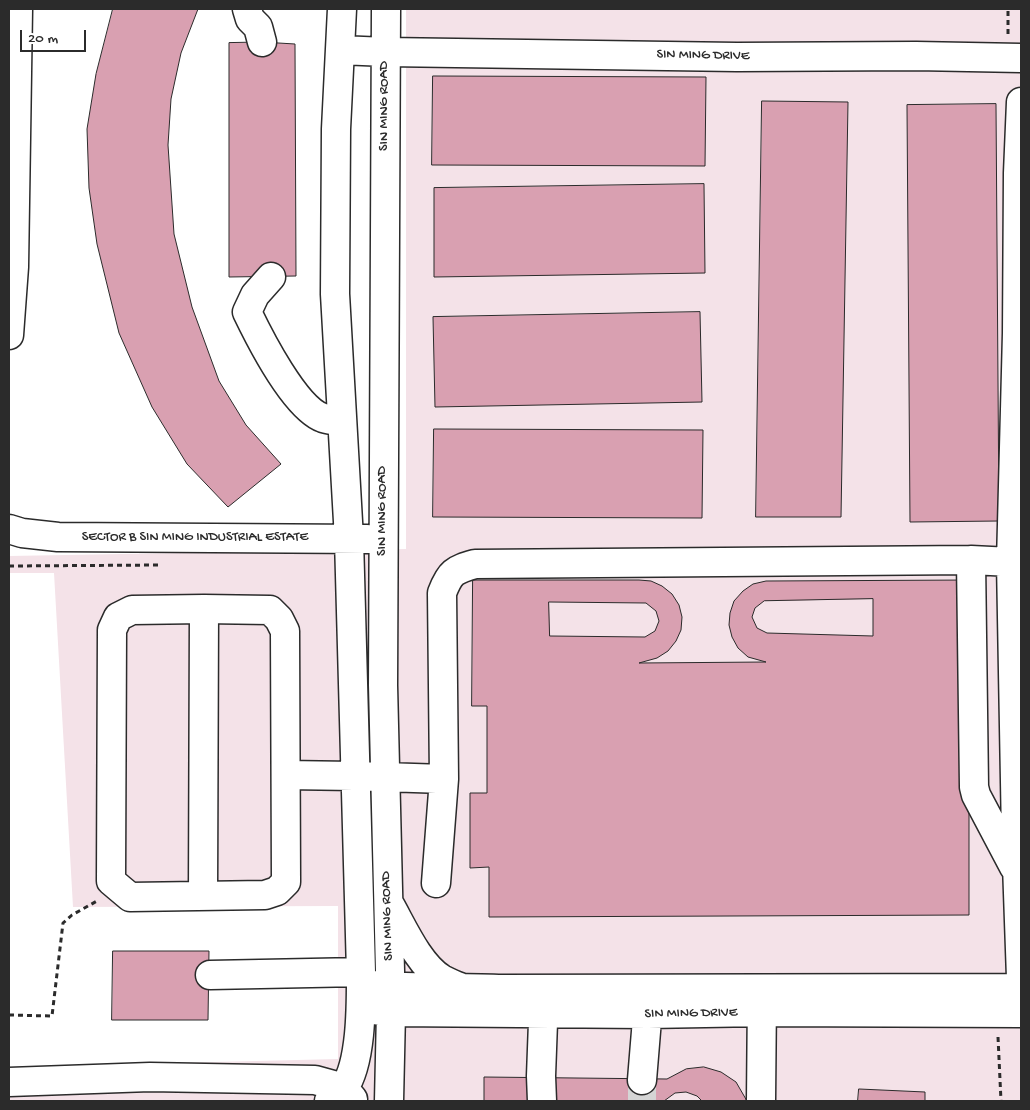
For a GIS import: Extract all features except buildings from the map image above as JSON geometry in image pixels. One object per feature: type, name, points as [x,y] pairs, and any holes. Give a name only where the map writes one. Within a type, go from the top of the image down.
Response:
[{"type":"street","points":[[9,336],[18,9]]},
{"type":"street","points":[[246,9],[250,20],[258,27],[262,42]]},
{"type":"street","name":"SIN MING ROAD","points":[[342,9],[336,129],[335,294],[349,539],[361,988],[355,1057],[343,1097]]},
{"type":"street","name":"SIN MING ROAD","points":[[386,9],[383,685],[391,1000],[389,1101]]},
{"type":"street","name":"SIN MING DRIVE","points":[[340,50],[737,57],[916,56],[1021,58]]},
{"type":"street","points":[[1021,102],[1017,500],[1011,562],[1018,788],[1017,873],[1021,978]]},
{"type":"street","points":[[271,277],[255,294],[247,312],[262,344],[300,400],[321,418],[342,422]]},
{"type":"street","name":"SECTOR B SIN MING INDUSTRIAL ESTATE","points":[[9,529],[22,533],[58,537],[383,539]]},
{"type":"street","points":[[436,883],[444,779],[442,593],[447,580],[456,569],[475,564],[972,560],[1011,562]]},
{"type":"street","points":[[972,560],[974,787],[1017,873]]},
{"type":"street","points":[[203,896],[204,609]]},
{"type":"street","points":[[204,609],[270,610],[286,631],[286,882],[277,891],[265,895],[130,897],[111,881],[112,630],[118,617],[132,610],[204,609]]},
{"type":"street","points":[[286,775],[444,779]]},
{"type":"street","points":[[388,900],[407,936],[427,966],[442,979],[460,987]]},
{"type":"street","name":"SIN MING DRIVE","points":[[210,976],[361,988],[391,1000],[648,1002],[762,1000],[1021,988]]},
{"type":"street","name":"SIN MING DRIVE","points":[[391,1000],[422,989],[460,987],[544,1001]]},
{"type":"street","points":[[761,1101],[762,1000]]},
{"type":"street","name":"SIN MING DRIVE","points":[[762,1000],[1021,1013]]},
{"type":"street","points":[[542,1101],[544,1001]]},
{"type":"street","points":[[642,1080],[648,1002]]},
{"type":"street","points":[[9,1082],[174,1077],[315,1080],[343,1097]]},
{"type":"path","points":[[9,1015],[52,1016],[63,923],[72,915],[120,889]]},
{"type":"path","points":[[998,1029],[1001,1101]]},
{"type":"shaded area","points":[[406,9],[1021,9],[1021,1101],[9,1101],[9,1067],[338,1059],[338,906],[73,907],[54,573],[9,573],[9,556],[406,549]]},
{"type":"tunnel","points":[[642,1080],[642,1101]]}]
